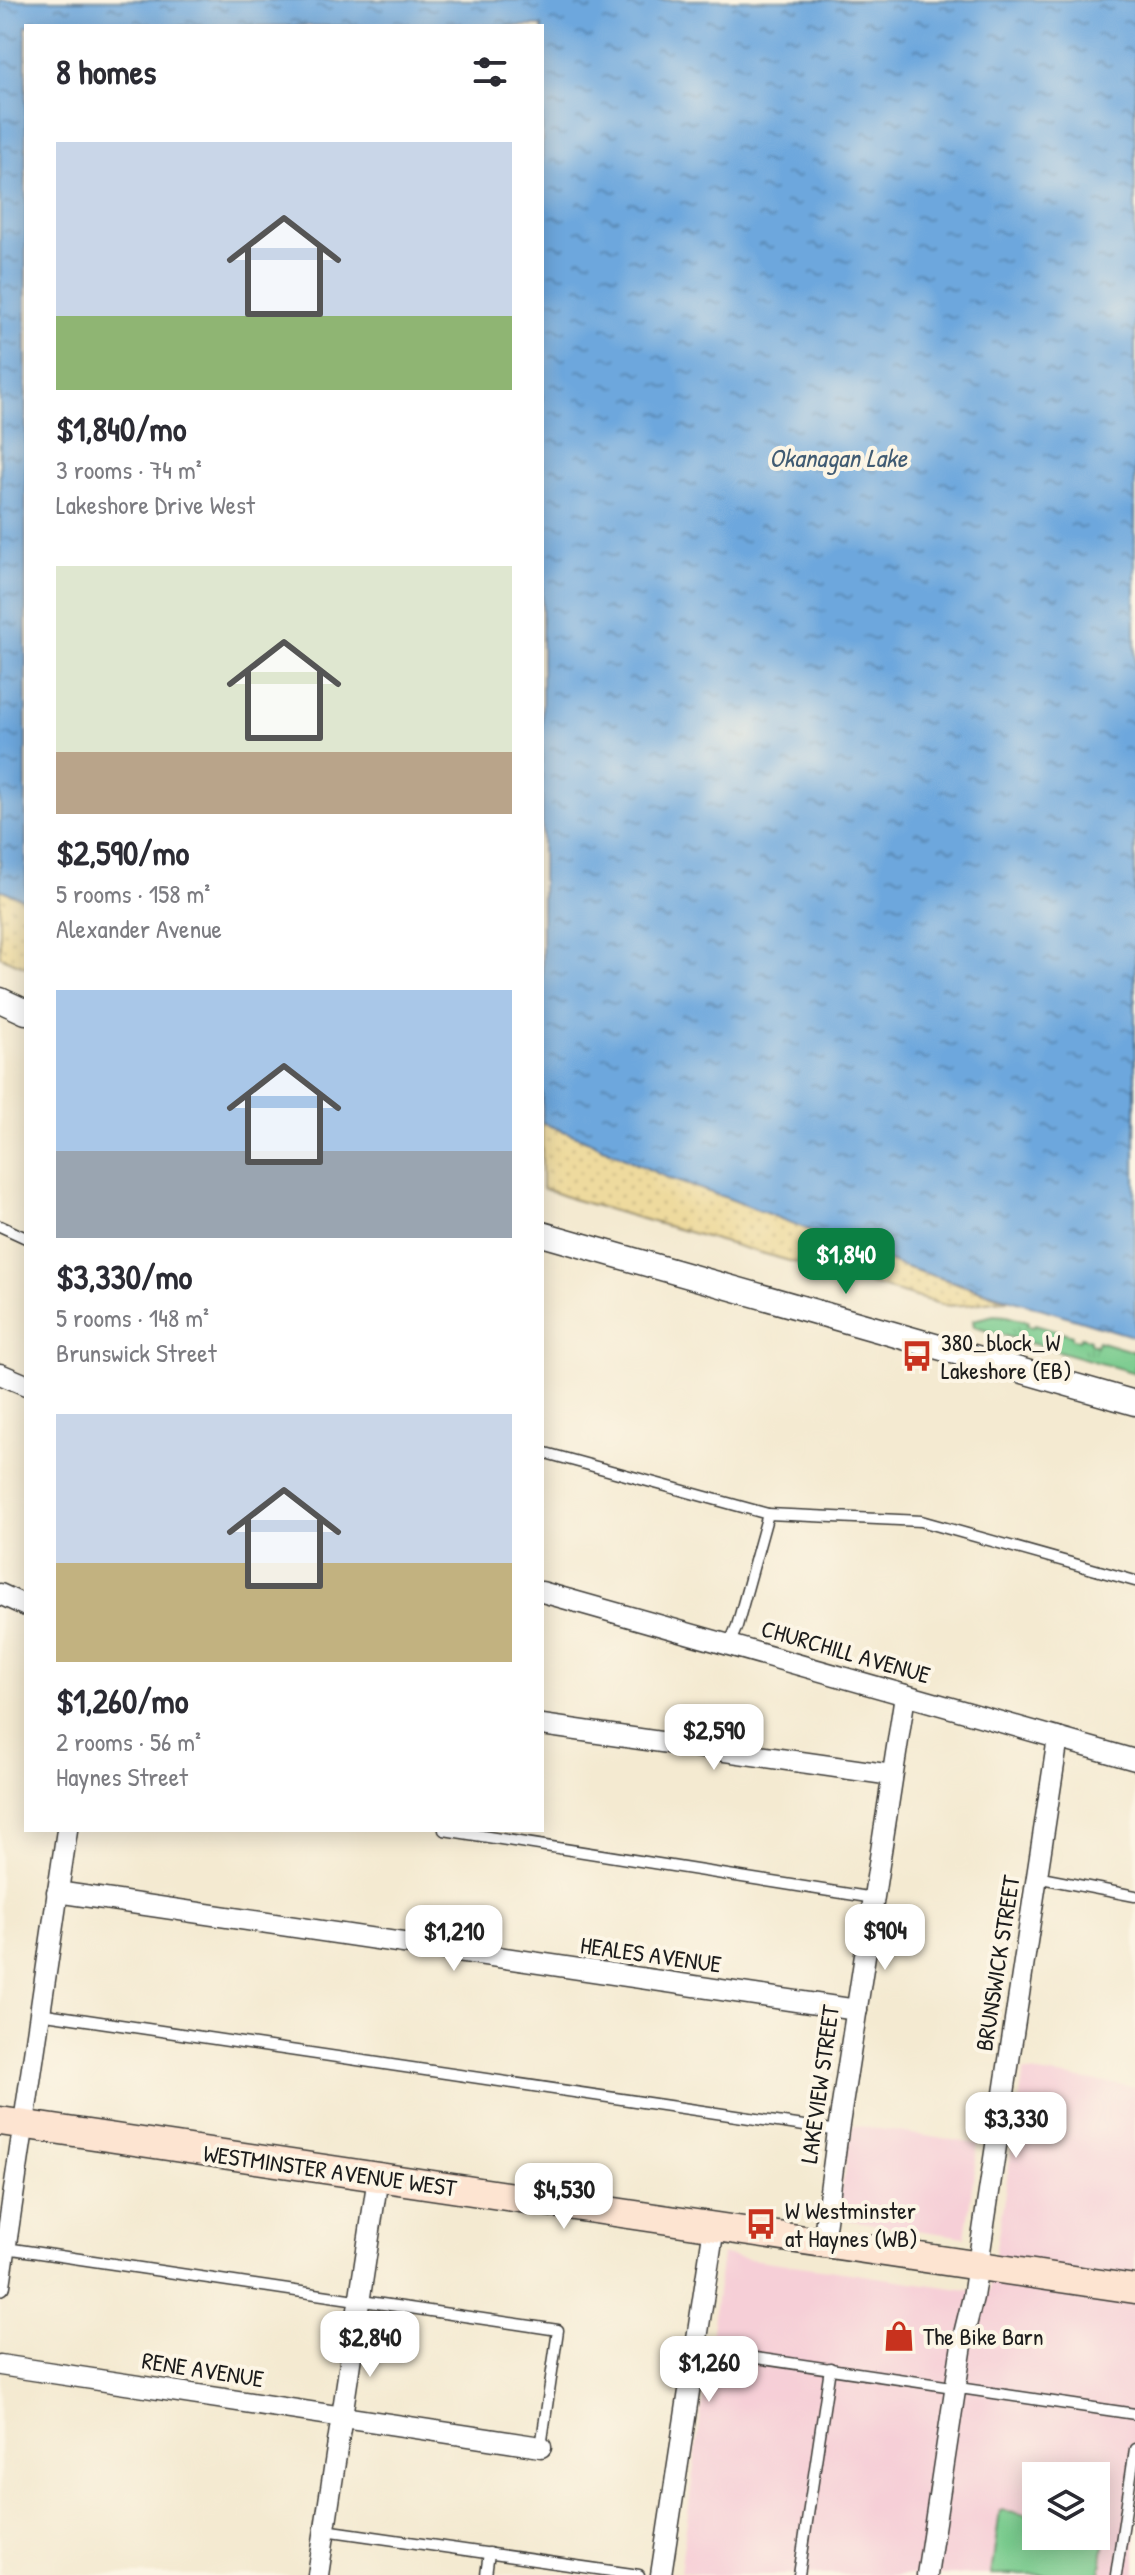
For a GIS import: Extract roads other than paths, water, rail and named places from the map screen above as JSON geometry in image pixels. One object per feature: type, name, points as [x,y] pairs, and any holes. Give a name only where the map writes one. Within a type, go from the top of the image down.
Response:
[{"type":"main road","name":"WESTMINSTER AVENUE WEST","points":[[12,2123],[1135,2289]]},
{"type":"street","points":[[0,1000],[24,1011]]},
{"type":"street","points":[[544,1235],[1135,1403]]},
{"type":"street","points":[[0,1374],[24,1384]]},
{"type":"street","name":"CHURCHILL AVENUE","points":[[544,1593],[1135,1760]]},
{"type":"street","points":[[0,1594],[24,1605]]},
{"type":"street","name":"LAKEVIEW STREET","points":[[823,2243],[905,1695]]},
{"type":"street","points":[[544,1725],[892,1775]]},
{"type":"street","name":"BRUNSWICK STREET","points":[[927,2575],[1058,1738]]},
{"type":"street","points":[[0,2285],[6,2248],[12,2123],[39,2013],[67,1832]]},
{"type":"street","name":"HEALES AVENUE","points":[[57,1892],[857,2010]]},
{"type":"street","points":[[318,2575],[378,2177]]},
{"type":"street","points":[[661,2575],[714,2227]]},
{"type":"street","name":"RENE AVENUE","points":[[0,2365],[541,2447]]},
{"type":"lane","points":[[0,1226],[24,1237]]},
{"type":"lane","points":[[544,1453],[768,1514],[921,1521],[1135,1581]]},
{"type":"lane","points":[[729,1645],[768,1514]]},
{"type":"lane","points":[[457,1832],[874,1898]]},
{"type":"lane","points":[[1036,1877],[1135,1896]]},
{"type":"lane","points":[[39,2013],[838,2131]]},
{"type":"lane","points":[[6,2248],[558,2330],[541,2447]]},
{"type":"lane","points":[[695,2349],[1135,2414]]},
{"type":"lane","points":[[799,2575],[830,2368]]},
{"type":"lane","points":[[1116,2575],[1135,2449]]},
{"type":"lane","points":[[325,2530],[639,2575]]},
{"type":"lane","points":[[486,2575],[489,2553]]},
{"type":"water","name":"Okanagan Lake","points":[[0,0],[1135,0],[1135,1337],[899,1265],[670,1179],[544,1124],[544,24],[24,24],[24,899],[0,889]]},
{"type":"place","name":"380_block_W Lakeshore (EB)","points":[[917,1356]]},
{"type":"place","name":"W Westminster at Haynes (WB)","points":[[761,2224]]},
{"type":"place","name":"The Bike Barn","points":[[899,2336]]}]
